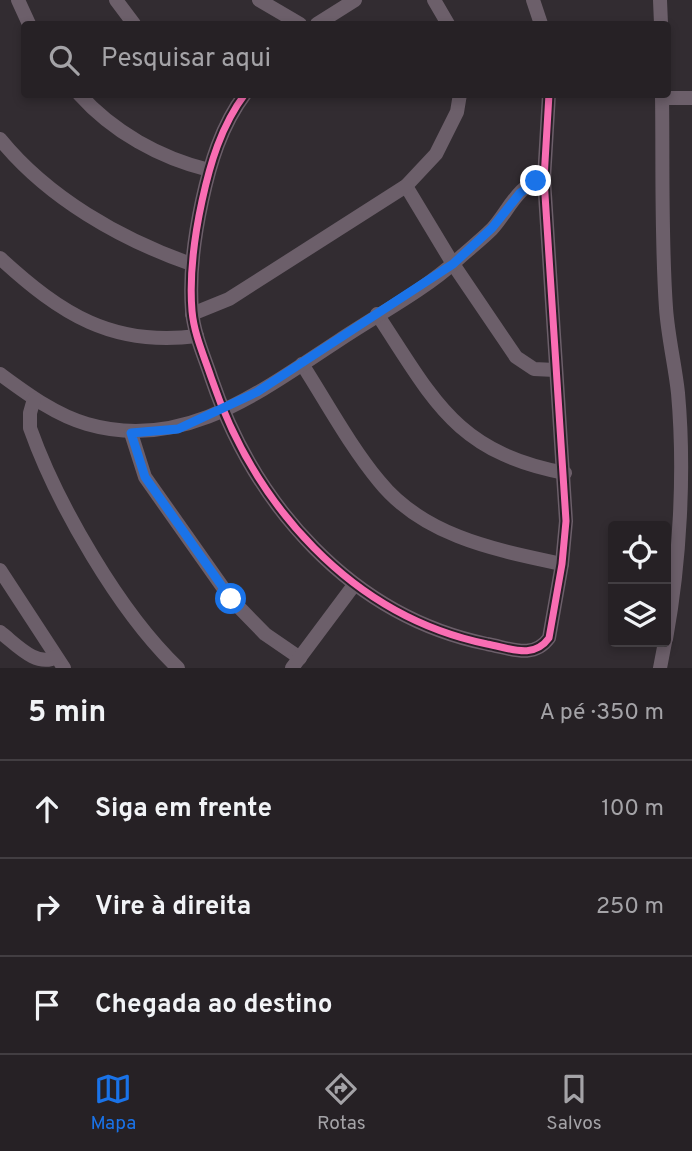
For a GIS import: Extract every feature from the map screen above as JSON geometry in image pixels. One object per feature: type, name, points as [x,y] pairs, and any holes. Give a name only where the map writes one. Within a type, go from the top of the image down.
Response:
[{"type":"street","points":[[18,0],[28,21]]},
{"type":"street","points":[[117,0],[132,21]]},
{"type":"street","points":[[259,0],[295,21]]},
{"type":"street","points":[[322,21],[355,0]]},
{"type":"street","points":[[433,0],[447,21]]},
{"type":"street","points":[[533,0],[540,21]]},
{"type":"street","points":[[660,0],[661,21]]},
{"type":"street","points":[[671,97],[692,98]]},
{"type":"street","points":[[84,98],[114,125],[159,153],[209,170]]},
{"type":"street","points":[[240,98],[209,170],[191,264],[192,314],[222,411],[251,466],[301,535],[354,585],[403,617],[474,641],[531,653],[542,647],[549,638],[562,564],[565,473],[555,370],[544,179],[549,98]]},
{"type":"street","points":[[192,314],[229,299],[406,186],[436,154],[457,112],[459,98]]},
{"type":"street","points":[[662,98],[662,241],[666,311],[685,394],[685,489],[671,596]]},
{"type":"street","points":[[0,139],[54,189],[101,223],[152,250],[191,264]]},
{"type":"street","points":[[0,374],[34,399],[85,424],[131,433],[178,429],[222,411],[302,364],[453,264],[492,228],[526,187],[544,179]]},
{"type":"street","points":[[406,186],[453,264],[516,357],[534,369],[555,370]]},
{"type":"street","points":[[0,258],[31,287],[79,318],[129,337],[163,340],[197,336]]},
{"type":"street","points":[[377,314],[440,409],[470,436],[504,456],[565,473]]},
{"type":"street","points":[[302,364],[380,483],[415,514],[449,533],[496,550],[562,564]]},
{"type":"street","points":[[34,399],[30,428],[70,515],[125,602],[162,652],[178,668]]},
{"type":"street","points":[[131,433],[145,477],[231,599],[296,663],[354,585]]},
{"type":"street","points":[[0,570],[60,663]]},
{"type":"street","points":[[0,632],[36,660],[60,663]]},
{"type":"street","points":[[660,668],[664,647]]},
{"type":"cycle path","points":[[242,98],[229,119],[213,159],[199,215],[192,270],[191,297],[195,328],[230,424],[253,469],[281,510],[314,548],[351,581],[393,608],[438,630],[521,651],[536,649],[549,638],[562,564],[566,521],[544,179],[549,98]]},
{"type":"route","points":[[231,599],[145,477],[136,456],[131,433],[178,429],[222,411],[257,392],[453,264],[492,228],[520,193],[536,181]]}]
